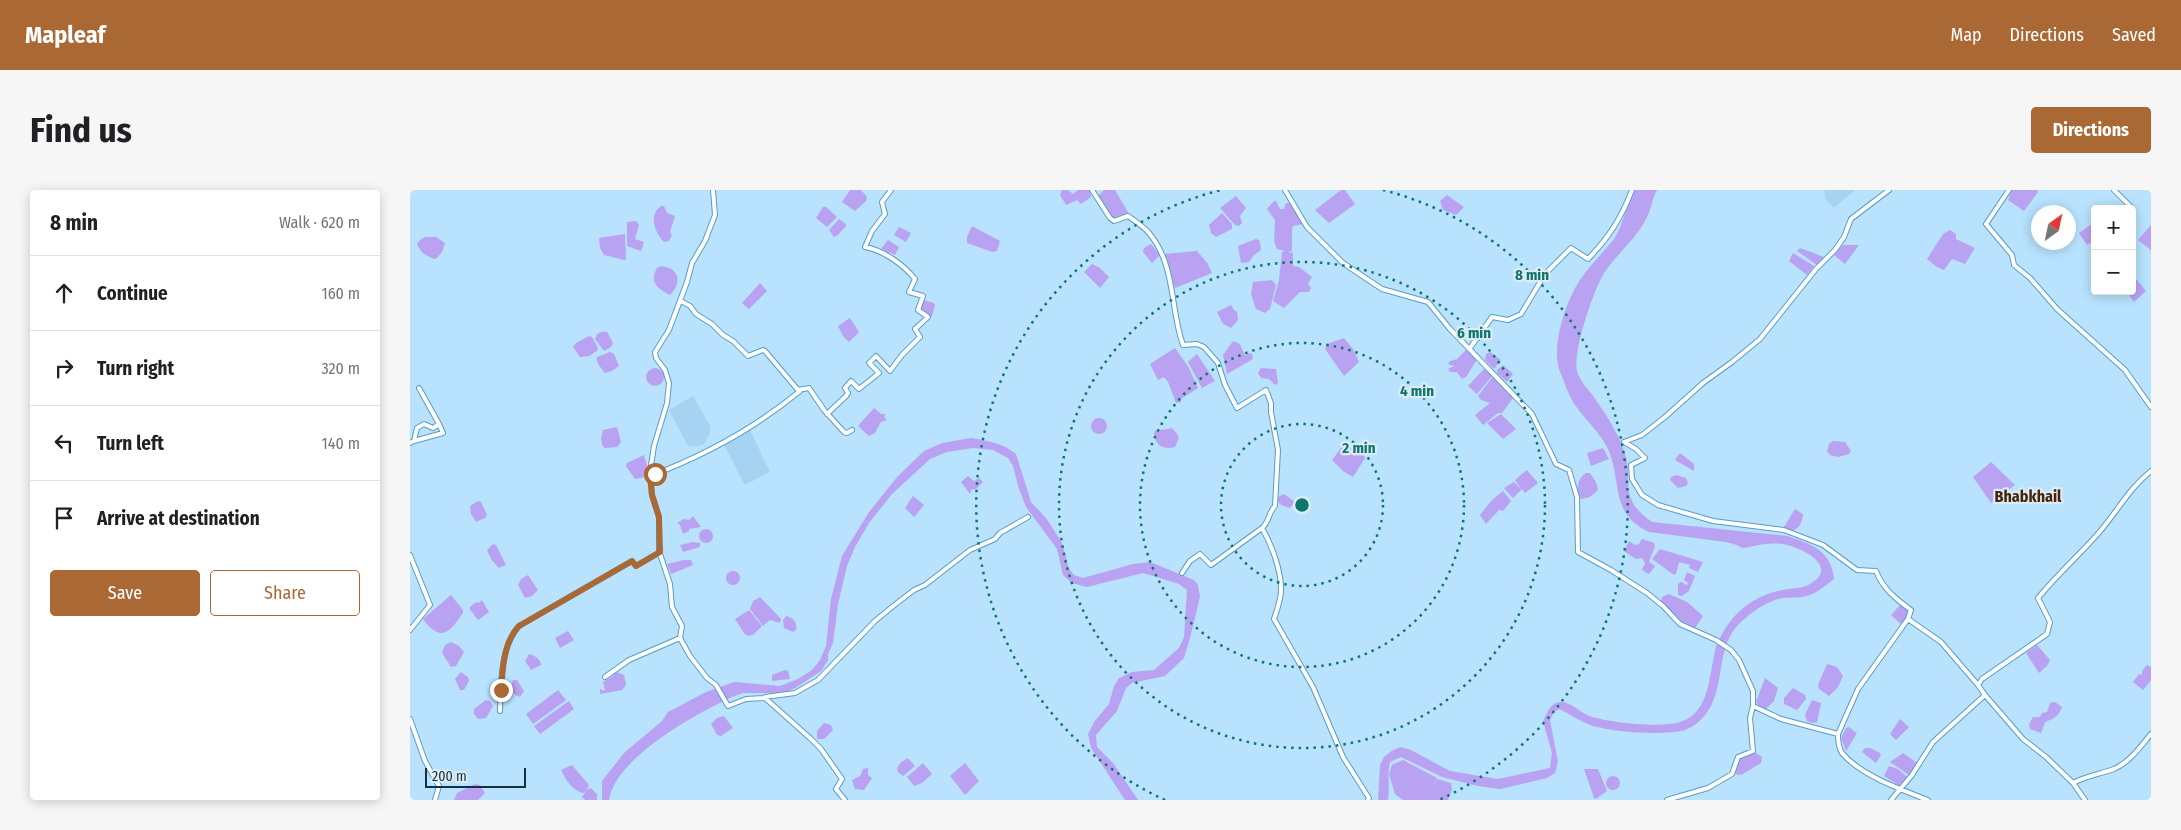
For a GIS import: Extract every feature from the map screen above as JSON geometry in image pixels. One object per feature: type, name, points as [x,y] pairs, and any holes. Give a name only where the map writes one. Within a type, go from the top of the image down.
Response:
[{"type":"street","points":[[713,190],[714,215],[705,241],[692,262],[681,301],[669,330],[655,352],[669,383],[667,403],[654,446],[650,476],[652,495],[659,517],[660,552],[670,584],[672,607],[682,626],[680,638],[699,668],[716,685],[728,706],[746,699],[795,693],[818,680],[875,621],[892,607],[914,590],[925,585],[970,550],[995,539],[1000,533],[1028,517]]},
{"type":"street","points":[[827,414],[846,396],[848,393],[845,388],[851,381],[859,389],[879,373],[869,363],[876,356],[890,371],[902,355],[920,337],[915,329],[928,317],[918,310],[923,296],[909,292],[915,279],[910,273],[880,252],[865,247],[872,231],[885,214],[882,202],[891,190]]},
{"type":"street","points":[[1092,190],[1110,218],[1114,221],[1128,216],[1149,234],[1164,259],[1174,294],[1174,314],[1183,345],[1197,344],[1204,347],[1218,364],[1225,386],[1237,408],[1266,390],[1271,403],[1278,450],[1275,506],[1269,512],[1268,523],[1211,565],[1200,554],[1190,561],[1182,573]]},
{"type":"street","points":[[1285,190],[1307,227],[1343,263],[1382,289],[1428,302],[1450,329],[1532,414],[1556,464],[1569,470],[1576,497],[1578,552],[1647,593],[1680,624],[1728,647],[1739,660],[1753,691],[1753,706],[1750,718],[1753,751],[1738,757],[1732,774],[1708,788],[1667,800]]},
{"type":"street","points":[[1470,348],[1492,317],[1508,320],[1520,314],[1545,274],[1571,248],[1588,259],[1609,237],[1632,190]]},
{"type":"street","points":[[1889,190],[1855,215],[1844,237],[1834,250],[1816,269],[1760,338],[1703,383],[1642,436],[1624,442],[1636,449],[1645,458],[1631,465],[1632,479],[1642,495],[1658,505],[1713,521],[1784,530],[1823,545],[1857,570],[1876,571],[1889,593],[1911,610],[1908,619],[1858,689],[1838,734],[1838,743],[1841,752],[1860,769],[1900,789],[1928,800]]},
{"type":"street","points":[[2009,190],[1986,224],[2012,255],[2014,265],[2030,278],[2057,309],[2125,370],[2151,407]]},
{"type":"street","points":[[2114,190],[2129,205]]},
{"type":"street","points":[[681,301],[733,341],[748,356],[763,350],[765,351],[800,390]]},
{"type":"street","points":[[412,442],[443,433],[419,388]]},
{"type":"street","points":[[650,476],[721,445],[773,413],[800,390],[808,388],[827,414],[844,432],[847,433],[852,430]]},
{"type":"street","points":[[412,442],[417,428],[424,424],[433,428],[439,424]]},
{"type":"street","points":[[1978,685],[1982,679],[2047,634],[2050,622],[2038,598],[2067,564],[2096,536],[2128,492],[2151,471]]},
{"type":"street","points":[[1262,528],[1270,543],[1281,590],[1280,602],[1274,619],[1276,625],[1313,687],[1344,756],[1360,780],[1369,798],[1368,800]]},
{"type":"street","points":[[500,711],[504,664],[512,634],[519,626],[632,561],[636,566],[660,552]]},
{"type":"street","points":[[410,555],[430,605],[410,630]]},
{"type":"street","points":[[1908,619],[1941,642],[2024,739],[2073,783],[2085,800]]},
{"type":"street","points":[[605,677],[629,660],[680,638]]},
{"type":"street","points":[[1891,800],[1933,742],[1985,695]]},
{"type":"street","points":[[765,698],[821,749],[842,779],[836,789],[845,800]]},
{"type":"street","points":[[1753,706],[1781,719],[1838,734]]},
{"type":"street","points":[[410,719],[425,761],[439,786],[435,800]]},
{"type":"street","points":[[2073,783],[2086,776],[2114,769],[2128,760],[2151,734]]},
{"type":"shaded area","points":[[850,190],[861,190],[867,197],[866,201],[855,211],[842,202]]},
{"type":"shaded area","points":[[1062,190],[1068,190],[1073,194],[1078,190],[1090,190],[1091,197],[1081,204],[1077,200],[1066,205],[1060,195]]},
{"type":"shaded area","points":[[1104,190],[1115,190],[1129,214],[1113,218],[1098,196]]},
{"type":"shaded area","points":[[1341,190],[1345,190],[1355,204],[1329,223],[1315,210]]},
{"type":"shaded area","points":[[1635,190],[1657,190],[1648,216],[1642,226],[1609,266],[1600,281],[1584,323],[1576,365],[1581,380],[1606,415],[1623,448],[1628,470],[1628,488],[1634,504],[1652,522],[1788,536],[1797,539],[1819,550],[1824,555],[1829,561],[1834,579],[1808,596],[1782,598],[1771,602],[1754,611],[1740,623],[1728,641],[1716,691],[1709,710],[1694,725],[1685,730],[1665,733],[1639,733],[1613,730],[1589,725],[1559,709],[1554,712],[1550,720],[1558,762],[1555,773],[1547,778],[1500,789],[1478,786],[1442,777],[1401,757],[1390,762],[1388,800],[1378,800],[1380,765],[1384,757],[1401,747],[1411,750],[1450,771],[1498,779],[1550,768],[1552,753],[1543,721],[1549,709],[1554,704],[1560,702],[1568,703],[1590,716],[1622,723],[1661,725],[1680,722],[1690,717],[1698,710],[1703,701],[1710,679],[1716,647],[1723,632],[1733,618],[1758,598],[1781,590],[1810,584],[1818,577],[1821,571],[1820,564],[1807,553],[1783,544],[1767,544],[1742,548],[1726,542],[1649,532],[1637,525],[1628,516],[1623,507],[1609,451],[1602,438],[1579,411],[1571,398],[1561,374],[1557,352],[1561,326],[1569,300],[1588,269],[1614,239]]},
{"type":"shaded area","points":[[1824,190],[1855,190],[1834,208],[1825,199]]},
{"type":"shaded area","points":[[2012,190],[2037,190],[2038,192],[2024,211],[2008,200]]},
{"type":"shaded area","points":[[1447,195],[1464,207],[1456,215],[1443,210],[1440,201]]},
{"type":"shaded area","points":[[1236,196],[1246,208],[1240,216],[1242,223],[1239,226],[1235,225],[1220,208]]},
{"type":"shaded area","points":[[1276,201],[1280,209],[1284,209],[1286,203],[1290,203],[1303,224],[1293,226],[1292,251],[1288,252],[1293,253],[1293,266],[1299,267],[1312,277],[1308,284],[1311,288],[1309,292],[1300,292],[1284,308],[1273,301],[1279,280],[1282,252],[1285,251],[1277,249],[1274,241],[1275,220],[1267,209]]},
{"type":"shaded area","points":[[661,206],[664,206],[667,213],[675,216],[670,232],[672,235],[669,241],[664,242],[654,224],[655,214]]},
{"type":"shaded area","points":[[823,207],[826,207],[837,217],[827,227],[816,218]]},
{"type":"shaded area","points":[[1222,213],[1232,224],[1232,229],[1216,237],[1211,233],[1209,225]]},
{"type":"shaded area","points":[[839,219],[846,226],[834,237],[829,230]]},
{"type":"shaded area","points":[[636,221],[639,225],[635,239],[644,242],[641,251],[627,246],[627,222]]},
{"type":"shaded area","points":[[2091,225],[2091,242],[2087,245],[2079,233]]},
{"type":"shaded area","points":[[2151,225],[2151,250],[2138,240]]},
{"type":"shaded area","points":[[972,226],[1000,241],[997,251],[992,252],[967,243],[967,237]]},
{"type":"shaded area","points":[[899,227],[911,233],[906,242],[894,235]]},
{"type":"shaded area","points":[[1950,230],[1956,234],[1956,239],[1975,248],[1965,264],[1952,259],[1944,270],[1927,259],[1943,234]]},
{"type":"shaded area","points":[[625,234],[626,259],[604,255],[600,248],[599,238]]},
{"type":"shaded area","points":[[425,237],[436,237],[445,243],[442,252],[436,259],[425,254],[418,247],[417,244]]},
{"type":"shaded area","points":[[1256,239],[1260,241],[1261,250],[1249,262],[1241,263],[1238,246]]},
{"type":"shaded area","points":[[888,240],[899,247],[895,255],[881,249]]},
{"type":"shaded area","points":[[1151,244],[1160,255],[1152,263],[1143,252],[1144,248]]},
{"type":"shaded area","points":[[1843,245],[1859,245],[1845,264],[1834,255]]},
{"type":"shaded area","points":[[1800,248],[1824,257],[1817,265],[1797,251]]},
{"type":"shaded area","points":[[1197,251],[1208,264],[1212,273],[1175,288],[1164,254]]},
{"type":"shaded area","points":[[1793,253],[1814,266],[1807,275],[1789,261]]},
{"type":"shaded area","points":[[1092,264],[1100,268],[1109,277],[1100,288],[1084,272]]},
{"type":"shaded area","points":[[661,266],[672,270],[677,277],[676,286],[670,295],[661,290],[654,281],[657,268]]},
{"type":"shaded area","points":[[1272,280],[1276,285],[1270,309],[1265,313],[1256,309],[1251,294],[1253,282]]},
{"type":"shaded area","points":[[2137,280],[2146,291],[2134,302],[2129,295],[2136,295]]},
{"type":"shaded area","points":[[760,283],[767,291],[749,309],[742,303]]},
{"type":"shaded area","points":[[924,300],[934,303],[935,306],[930,317],[919,309]]},
{"type":"shaded area","points":[[1231,305],[1237,312],[1238,320],[1231,328],[1223,324],[1217,312]]},
{"type":"shaded area","points":[[850,318],[859,332],[849,342],[843,336],[838,326]]},
{"type":"shaded area","points":[[607,332],[613,343],[611,347],[604,351],[595,339],[597,334]]},
{"type":"shaded area","points":[[589,336],[592,337],[598,348],[597,351],[589,356],[580,357],[573,347],[576,343]]},
{"type":"shaded area","points":[[1344,338],[1353,349],[1359,362],[1344,376],[1325,349],[1327,344]]},
{"type":"shaded area","points":[[1233,341],[1240,344],[1245,356],[1248,353],[1252,354],[1253,359],[1227,374],[1223,355]]},
{"type":"shaded area","points":[[1175,348],[1189,368],[1198,388],[1181,399],[1181,402],[1176,403],[1168,382],[1164,377],[1158,380],[1150,364]]},
{"type":"shaded area","points":[[1468,348],[1478,358],[1466,377],[1462,379],[1457,372],[1450,372],[1448,369],[1454,366],[1448,364],[1450,361],[1457,359]]},
{"type":"shaded area","points":[[610,352],[614,354],[619,366],[605,373],[598,363],[597,357]]},
{"type":"shaded area","points":[[1490,352],[1501,360],[1494,369],[1485,360],[1486,354]]},
{"type":"shaded area","points":[[1197,354],[1215,381],[1202,388],[1188,362]]},
{"type":"shaded area","points":[[1503,365],[1513,374],[1507,382],[1497,373],[1497,370]]},
{"type":"shaded area","points":[[651,368],[659,368],[664,373],[662,384],[651,386],[646,381],[646,373]]},
{"type":"shaded area","points":[[1261,368],[1276,369],[1278,383],[1275,385],[1269,379],[1261,378],[1258,373]]},
{"type":"shaded area","points":[[1484,369],[1493,375],[1477,394],[1468,386]]},
{"type":"shaded area","points":[[1494,375],[1514,397],[1502,413],[1498,413],[1483,425],[1475,415],[1490,403],[1481,400],[1478,396]]},
{"type":"shaded area","points":[[693,396],[710,426],[710,433],[704,444],[696,447],[688,446],[669,410]]},
{"type":"shaded area","points":[[874,408],[881,414],[885,414],[884,417],[887,420],[881,422],[875,433],[869,436],[858,426]]},
{"type":"shaded area","points":[[1501,414],[1516,429],[1503,439],[1487,423]]},
{"type":"shaded area","points":[[1099,418],[1107,426],[1099,434],[1091,426]]},
{"type":"shaded area","points":[[617,427],[621,442],[617,447],[605,448],[602,445],[601,438],[603,430]]},
{"type":"shaded area","points":[[1172,428],[1179,438],[1175,447],[1167,448],[1158,444],[1155,431]]},
{"type":"shaded area","points":[[750,430],[770,472],[745,485],[724,445]]},
{"type":"shaded area","points":[[971,438],[1001,445],[1016,454],[1031,502],[1046,518],[1059,538],[1069,569],[1074,575],[1083,578],[1133,564],[1150,562],[1194,580],[1198,585],[1200,597],[1184,658],[1165,676],[1132,683],[1126,688],[1117,711],[1096,735],[1097,747],[1113,763],[1138,800],[1125,800],[1091,748],[1088,734],[1094,722],[1109,704],[1114,686],[1119,678],[1132,672],[1154,670],[1179,648],[1184,637],[1187,590],[1179,584],[1143,573],[1087,587],[1072,583],[1063,575],[1057,549],[1026,507],[1013,466],[1008,458],[993,450],[973,448],[947,452],[930,459],[892,494],[869,523],[855,547],[847,566],[838,604],[833,643],[828,654],[828,660],[821,671],[784,693],[743,693],[699,714],[641,753],[626,768],[615,784],[609,800],[602,800],[602,781],[624,753],[662,721],[668,712],[706,692],[734,682],[780,686],[798,679],[812,670],[820,660],[826,646],[831,599],[842,556],[869,512],[898,476],[924,451],[942,443]]},
{"type":"shaded area","points":[[1833,441],[1845,442],[1851,451],[1849,454],[1838,457],[1830,455],[1827,451],[1829,444]]},
{"type":"shaded area","points":[[1348,445],[1359,448],[1365,458],[1353,477],[1343,471],[1332,460],[1341,448]]},
{"type":"shaded area","points":[[1603,448],[1609,459],[1591,466],[1587,453]]},
{"type":"shaded area","points":[[1680,453],[1694,464],[1694,471],[1675,460]]},
{"type":"shaded area","points":[[644,455],[647,466],[645,477],[635,479],[626,466],[627,463]]},
{"type":"shaded area","points":[[1991,462],[2015,485],[1991,503],[1973,477]]},
{"type":"shaded area","points":[[1527,470],[1538,483],[1525,493],[1522,489],[1513,498],[1504,488],[1514,482],[1521,489],[1515,480]]},
{"type":"shaded area","points":[[1586,473],[1590,473],[1596,482],[1598,490],[1590,497],[1582,499],[1578,496],[1578,486],[1581,478]]},
{"type":"shaded area","points":[[1676,475],[1686,478],[1688,483],[1686,486],[1678,488],[1670,480],[1671,477]]},
{"type":"shaded area","points":[[968,476],[974,481],[979,478],[983,482],[976,489],[971,490],[970,494],[961,482]]},
{"type":"shaded area","points":[[1503,491],[1511,501],[1503,511],[1499,510],[1486,524],[1480,515],[1492,500]]},
{"type":"shaded area","points":[[1284,494],[1295,502],[1290,508],[1281,505],[1277,500],[1278,497]]},
{"type":"shaded area","points":[[913,496],[924,505],[914,517],[905,508]]},
{"type":"shaded area","points":[[478,501],[481,502],[487,515],[476,522],[471,514],[470,506]]},
{"type":"shaded area","points":[[1795,509],[1803,514],[1801,522],[1796,529],[1786,530],[1784,527]]},
{"type":"shaded area","points":[[693,516],[701,527],[689,529],[689,531],[683,534],[680,525],[677,523],[684,519],[689,520]]},
{"type":"shaded area","points":[[703,529],[709,529],[713,536],[709,543],[703,543],[699,539],[699,533]]},
{"type":"shaded area","points":[[1642,539],[1654,543],[1655,546],[1649,562],[1655,566],[1649,574],[1642,570],[1645,563],[1642,558],[1636,559],[1624,551],[1629,541],[1635,545],[1639,544]]},
{"type":"shaded area","points":[[693,542],[700,543],[700,547],[683,552],[680,545]]},
{"type":"shaded area","points":[[493,544],[496,545],[506,565],[499,568],[491,559],[487,550]]},
{"type":"shaded area","points":[[1660,549],[1703,562],[1698,572],[1689,568],[1690,565],[1679,562],[1676,574],[1674,575],[1652,559]]},
{"type":"shaded area","points":[[691,560],[693,565],[671,574],[667,564]]},
{"type":"shaded area","points":[[730,571],[736,571],[740,578],[736,585],[730,585],[726,581],[726,575]]},
{"type":"shaded area","points":[[1687,572],[1695,576],[1689,591],[1682,596],[1678,595],[1678,584],[1681,582],[1687,585],[1688,583],[1684,580]]},
{"type":"shaded area","points":[[528,575],[538,590],[532,596],[525,598],[518,585],[521,579]]},
{"type":"shaded area","points":[[1669,594],[1687,602],[1703,616],[1695,628],[1679,620],[1661,602],[1662,597]]},
{"type":"shaded area","points":[[451,595],[463,610],[463,613],[449,630],[439,633],[434,631],[423,619]]},
{"type":"shaded area","points":[[760,597],[781,619],[780,623],[770,620],[763,626],[750,609],[753,601]]},
{"type":"shaded area","points":[[482,600],[489,612],[478,620],[469,608]]},
{"type":"shaded area","points":[[1901,604],[1911,611],[1902,625],[1891,615]]},
{"type":"shaded area","points":[[749,610],[762,626],[753,635],[748,636],[735,619]]},
{"type":"shaded area","points":[[786,616],[793,619],[796,623],[796,630],[793,632],[784,628],[783,620]]},
{"type":"shaded area","points":[[568,631],[574,640],[560,648],[555,638]]},
{"type":"shaded area","points":[[451,642],[459,646],[464,652],[456,666],[451,667],[442,653],[445,645]]},
{"type":"shaded area","points":[[2037,645],[2050,660],[2047,666],[2039,673],[2026,653]]},
{"type":"shaded area","points":[[529,654],[538,659],[541,665],[531,670],[525,661]]},
{"type":"shaded area","points":[[1827,664],[1837,667],[1843,676],[1838,687],[1829,696],[1819,689],[1818,685]]},
{"type":"shaded area","points":[[2147,665],[2151,667],[2151,680],[2143,690],[2133,682],[2139,674],[2142,675],[2142,671]]},
{"type":"shaded area","points":[[785,670],[788,671],[790,679],[772,681],[772,675]]},
{"type":"shaded area","points":[[461,672],[468,677],[469,681],[464,690],[460,690],[455,679]]},
{"type":"shaded area","points":[[616,672],[624,675],[626,685],[622,690],[600,694],[600,689],[605,691],[603,682]]},
{"type":"shaded area","points":[[1765,678],[1778,688],[1774,701],[1766,709],[1759,706],[1756,702]]},
{"type":"shaded area","points":[[513,680],[517,680],[524,691],[520,697],[515,695],[510,688]]},
{"type":"shaded area","points":[[1793,688],[1805,695],[1806,699],[1797,710],[1784,704],[1784,698]]},
{"type":"shaded area","points":[[558,690],[566,700],[533,724],[526,714]]},
{"type":"shaded area","points":[[486,700],[490,701],[493,706],[486,718],[478,719],[474,714],[474,709]]},
{"type":"shaded area","points":[[1812,700],[1821,703],[1817,722],[1812,723],[1807,721],[1805,715]]},
{"type":"shaded area","points":[[569,701],[574,709],[540,734],[534,726]]},
{"type":"shaded area","points":[[2055,702],[2062,707],[2056,717],[2045,722],[2041,733],[2030,729],[2029,724],[2033,717],[2040,717],[2042,713],[2047,712],[2050,703]]},
{"type":"shaded area","points":[[724,716],[733,728],[721,736],[717,735],[711,724],[717,718]]},
{"type":"shaded area","points":[[1900,719],[1909,727],[1896,740],[1890,734]]},
{"type":"shaded area","points":[[824,723],[831,725],[833,730],[824,739],[817,739],[817,731]]},
{"type":"shaded area","points":[[1849,727],[1857,733],[1846,751],[1841,738],[1846,728]]},
{"type":"shaded area","points":[[1865,748],[1870,748],[1880,753],[1881,755],[1876,763],[1862,752]]},
{"type":"shaded area","points":[[1756,753],[1762,757],[1761,763],[1741,775],[1734,773],[1741,759]]},
{"type":"shaded area","points":[[1903,753],[1917,763],[1909,775],[1890,762]]},
{"type":"shaded area","points":[[908,758],[915,766],[903,776],[898,772],[897,768],[901,762]]},
{"type":"shaded area","points":[[1403,760],[1437,778],[1431,790],[1437,779],[1451,783],[1452,789],[1448,800],[1403,800],[1395,794],[1389,774],[1392,765]]},
{"type":"shaded area","points":[[923,763],[932,774],[922,783],[914,786],[907,777]]},
{"type":"shaded area","points":[[965,763],[979,781],[965,795],[950,776]]},
{"type":"shaded area","points":[[572,765],[589,785],[587,790],[591,788],[597,794],[597,800],[585,800],[582,797],[586,791],[583,793],[579,792],[567,781],[561,770]]},
{"type":"shaded area","points":[[1889,766],[1898,769],[1907,777],[1900,786],[1884,776]]},
{"type":"shaded area","points":[[868,768],[868,775],[872,778],[864,790],[855,789],[852,780],[860,776],[863,769]]},
{"type":"shaded area","points":[[1584,769],[1598,769],[1607,791],[1596,799],[1594,798]]},
{"type":"shaded area","points":[[1610,776],[1616,776],[1620,783],[1616,790],[1610,790],[1606,786],[1606,780]]},
{"type":"shaded area","points":[[475,784],[480,785],[485,793],[478,800],[454,800],[457,793]]},
{"type":"district","name":"Bhabkhail","points":[[2028,496]]},
{"type":"route","points":[[501,690],[508,643],[512,634],[519,626],[632,561],[636,566],[660,552],[659,517],[652,495],[650,476],[655,474]]}]
